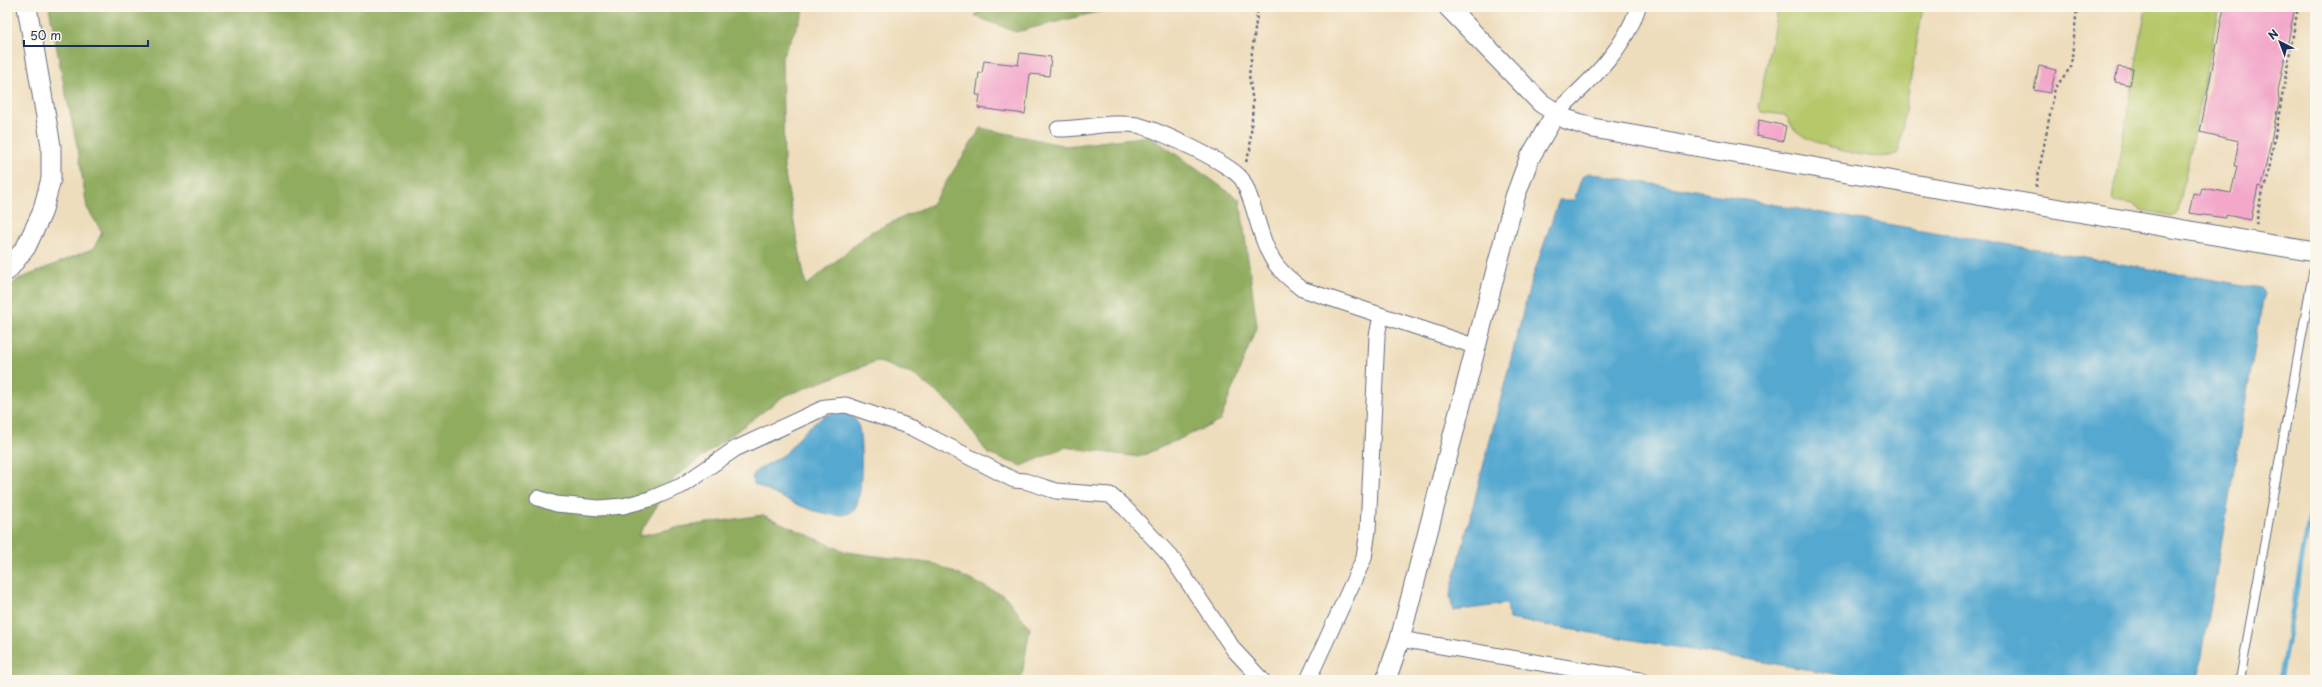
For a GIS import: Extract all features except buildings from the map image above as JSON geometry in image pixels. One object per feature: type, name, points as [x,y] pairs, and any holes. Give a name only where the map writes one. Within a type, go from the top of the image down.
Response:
[{"type":"street","points":[[7,271],[26,247],[42,213],[51,179],[51,146],[27,7]]},
{"type":"street","points":[[1448,7],[1541,103],[1556,113],[1593,128],[1841,172],[2032,203],[2315,252]]},
{"type":"street","points":[[1386,680],[1400,639],[1515,197],[1529,159],[1556,113],[1616,49],[1629,30],[1638,7]]},
{"type":"street","points":[[1058,129],[1116,124],[1136,125],[1150,129],[1223,163],[1243,180],[1270,253],[1286,276],[1302,289],[1477,347]]},
{"type":"street","points":[[1308,680],[1364,558],[1368,530],[1377,336],[1381,316]]},
{"type":"street","points":[[538,498],[556,504],[599,508],[623,506],[650,499],[681,486],[736,449],[826,407],[846,405],[920,431],[1014,480],[1025,481],[1056,491],[1110,495],[1125,508],[1171,557],[1234,650],[1262,680]]},
{"type":"street","points":[[1400,639],[1640,680]]},
{"type":"lane","points":[[2240,680],[2315,262]]},
{"type":"path","points":[[1243,180],[1252,133],[1253,103],[1249,75],[1258,7]]},
{"type":"path","points":[[2032,203],[2040,176],[2055,88],[2071,67],[2077,7]]},
{"type":"path","points":[[2253,241],[2262,190],[2266,186],[2298,7]]},
{"type":"green space","points":[[49,7],[806,7],[782,57],[784,169],[806,286],[869,233],[932,204],[981,128],[1066,146],[1150,136],[1240,200],[1257,325],[1220,421],[1139,457],[1065,447],[1022,466],[988,454],[955,407],[916,376],[877,361],[784,396],[675,477],[638,536],[680,527],[763,515],[846,552],[936,564],[1005,596],[1030,628],[1021,680],[7,680],[7,289],[17,280],[94,248],[102,232],[87,208],[78,150]]},
{"type":"green space","points":[[982,7],[1109,7],[1105,10],[1016,32],[975,16]]},
{"type":"green space","points":[[1778,7],[1923,7],[1898,153],[1889,156],[1876,157],[1846,152],[1816,142],[1804,136],[1792,127],[1785,115],[1761,112],[1758,108]]},
{"type":"green space","points":[[2146,7],[2219,7],[2178,212],[2173,216],[2141,210],[2133,205],[2114,202],[2112,199]]},
{"type":"water","points":[[7,12],[11,50],[7,61]]},
{"type":"water","points":[[1589,173],[2261,288],[2264,294],[2198,680],[1870,680],[1509,619],[1507,604],[1453,611],[1450,595],[1530,285],[1559,200],[1574,200],[1582,177]]},
{"type":"water","points":[[845,412],[857,422],[860,437],[861,461],[859,495],[855,508],[852,511],[837,515],[825,514],[787,500],[754,484],[752,477],[756,471],[785,454],[808,428],[826,415]]},
{"type":"waterway","points":[[2280,680],[2315,487]]}]
